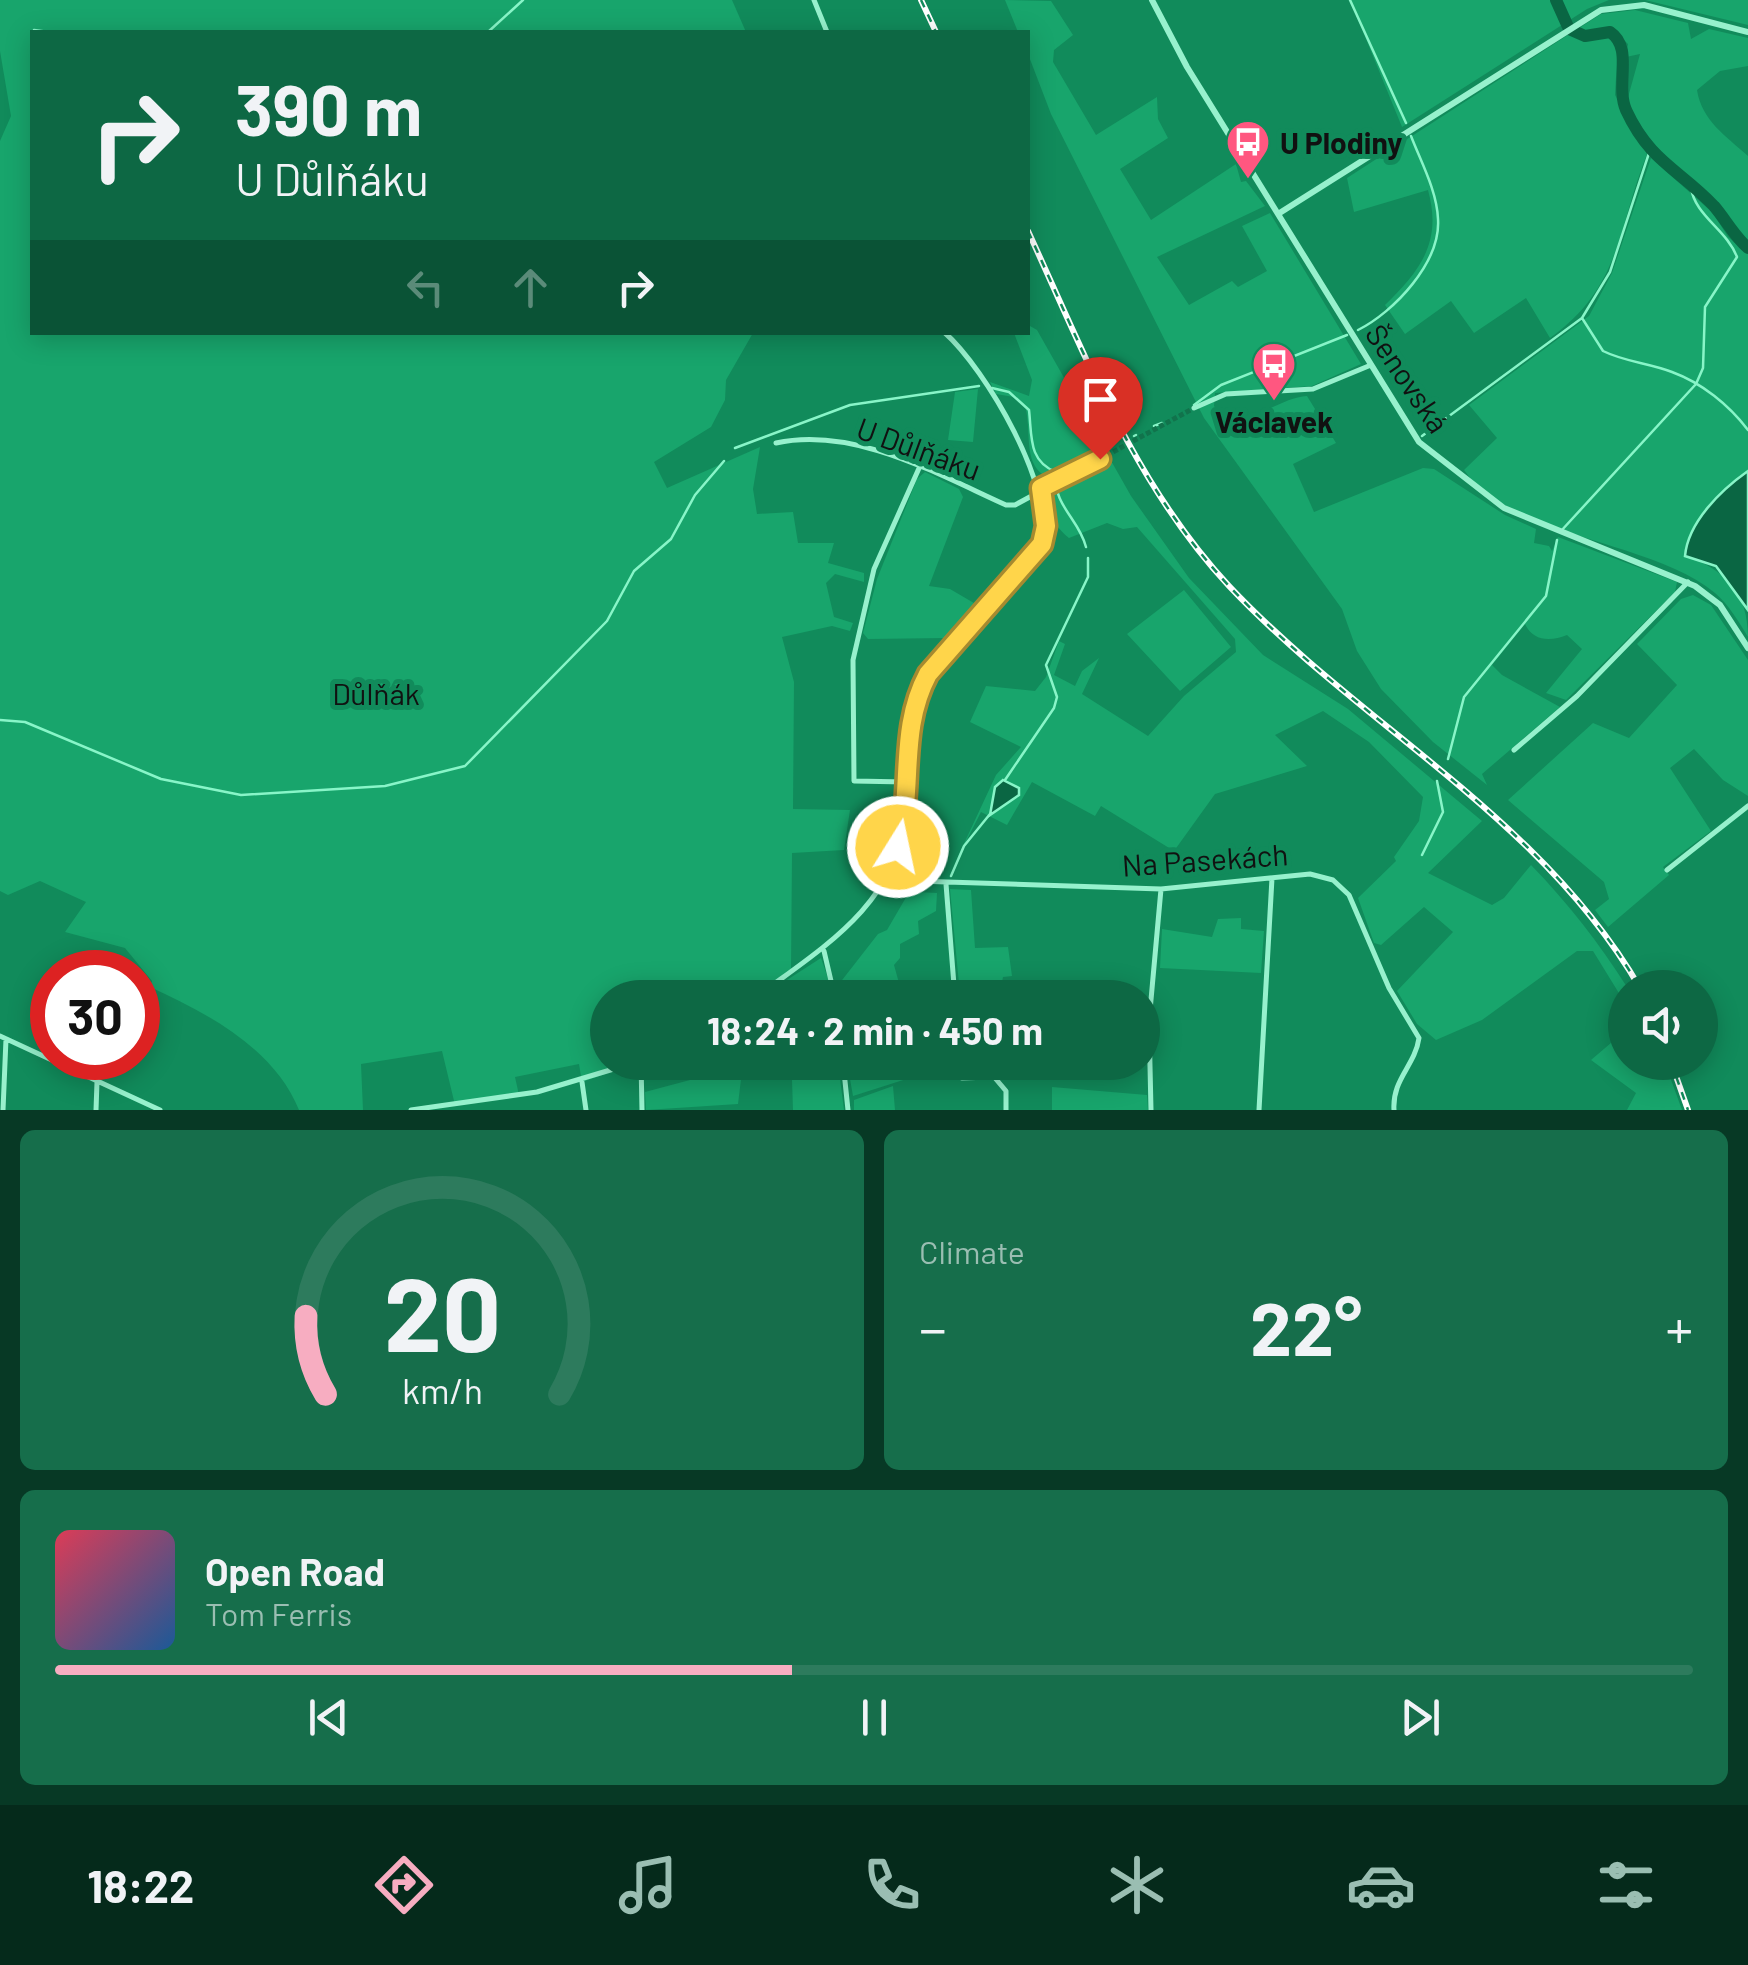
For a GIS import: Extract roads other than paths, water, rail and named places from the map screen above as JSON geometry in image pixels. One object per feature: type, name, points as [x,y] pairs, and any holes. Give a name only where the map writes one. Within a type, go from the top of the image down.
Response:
[{"type":"street","points":[[814,0],[826,30]]},
{"type":"street","name":"Šenovská","points":[[1152,0],[1187,66],[1419,442],[1484,495],[1524,518],[1688,582],[1720,605],[1748,648]]},
{"type":"street","points":[[1278,214],[1589,15],[1618,5],[1644,6],[1748,32]]},
{"type":"street","name":"U Důlňáku","points":[[947,335],[974,361],[1041,488]]},
{"type":"street","points":[[1194,408],[1226,394],[1313,389],[1371,365]]},
{"type":"street","name":"U Důlňáku","points":[[776,443],[834,442],[920,466],[1006,505],[1014,505],[1100,459]]},
{"type":"street","points":[[906,782],[854,781],[854,660],[874,569],[920,466]]},
{"type":"street","points":[[780,980],[824,950],[852,924],[884,880],[906,817],[906,748],[918,694],[928,674],[1042,544],[1046,526],[1041,488]]},
{"type":"street","points":[[1514,750],[1577,696],[1688,582]]},
{"type":"street","points":[[1667,870],[1748,806]]},
{"type":"street","name":"Na Pasekách","points":[[884,880],[1161,889],[1310,874],[1342,887],[1389,988],[1416,1028],[1418,1049],[1398,1078],[1394,1110]]},
{"type":"street","points":[[1259,1110],[1272,878]]},
{"type":"street","points":[[946,884],[954,980]]},
{"type":"street","points":[[1150,1110],[1149,1022],[1161,889]]},
{"type":"street","points":[[824,950],[831,980]]},
{"type":"street","points":[[3,1110],[3,1037],[160,1110]]},
{"type":"street","points":[[412,1110],[590,1079]]},
{"type":"street","points":[[640,1080],[642,1110]]},
{"type":"street","points":[[845,1080],[848,1110]]},
{"type":"street","points":[[995,1080],[1006,1091]]},
{"type":"street","points":[[1006,1110],[1006,1091],[1014,1080]]},
{"type":"street","points":[[96,1110],[98,1082]]},
{"type":"street","points":[[582,1082],[586,1110]]},
{"type":"waterway","points":[[490,30],[523,0]]},
{"type":"waterway","points":[[1350,0],[1406,123]]},
{"type":"waterway","points":[[1556,0],[1569,29],[1585,36],[1610,32],[1617,39],[1623,57],[1623,100],[1635,128],[1655,153],[1714,206],[1748,248]]},
{"type":"waterway","points":[[1358,330],[1386,311],[1413,284],[1437,235],[1435,198],[1411,136]]},
{"type":"waterway","points":[[1643,141],[1650,150],[1610,272],[1582,318],[1603,351],[1694,382],[1724,404],[1748,430]]},
{"type":"waterway","points":[[1561,531],[1696,384],[1703,368],[1705,307],[1737,257],[1698,206],[1691,187]]},
{"type":"waterway","points":[[1422,436],[1582,318]]},
{"type":"waterway","points":[[1194,405],[1221,385],[1347,335]]},
{"type":"waterway","points":[[735,448],[850,405],[979,386]]},
{"type":"waterway","points":[[992,388],[1009,392],[1029,410],[1033,447],[1047,467],[1056,472],[1103,451]]},
{"type":"waterway","name":"U Důlňáku","points":[[1154,426],[1162,423]]},
{"type":"waterway","points":[[0,720],[25,722],[161,779],[241,795],[385,786],[465,766],[607,621],[634,571],[671,539],[695,495],[724,461]]},
{"type":"waterway","points":[[1055,473],[1058,495],[1086,547]]},
{"type":"waterway","points":[[1448,759],[1464,697],[1546,596],[1557,540]]},
{"type":"waterway","points":[[1005,780],[1054,708],[1057,697],[1046,665],[1088,577],[1088,558]]},
{"type":"waterway","points":[[1422,855],[1443,812],[1437,781]]},
{"type":"waterway","points":[[951,876],[964,846],[990,814]]},
{"type":"tunnel","points":[[1100,459],[1194,408]]},
{"type":"railway","points":[[921,0],[935,30]]},
{"type":"railway","points":[[1030,235],[1115,417],[1139,462],[1196,547],[1280,636],[1447,775],[1553,873],[1599,927],[1628,970]]},
{"type":"railway","points":[[1677,1080],[1688,1110]]},
{"type":"place","name":"U Plodiny","points":[[1248,180]]},
{"type":"place","name":"Václavek","points":[[1274,402]]},
{"type":"park label","name":"Důlňák","points":[[376,693]]}]
